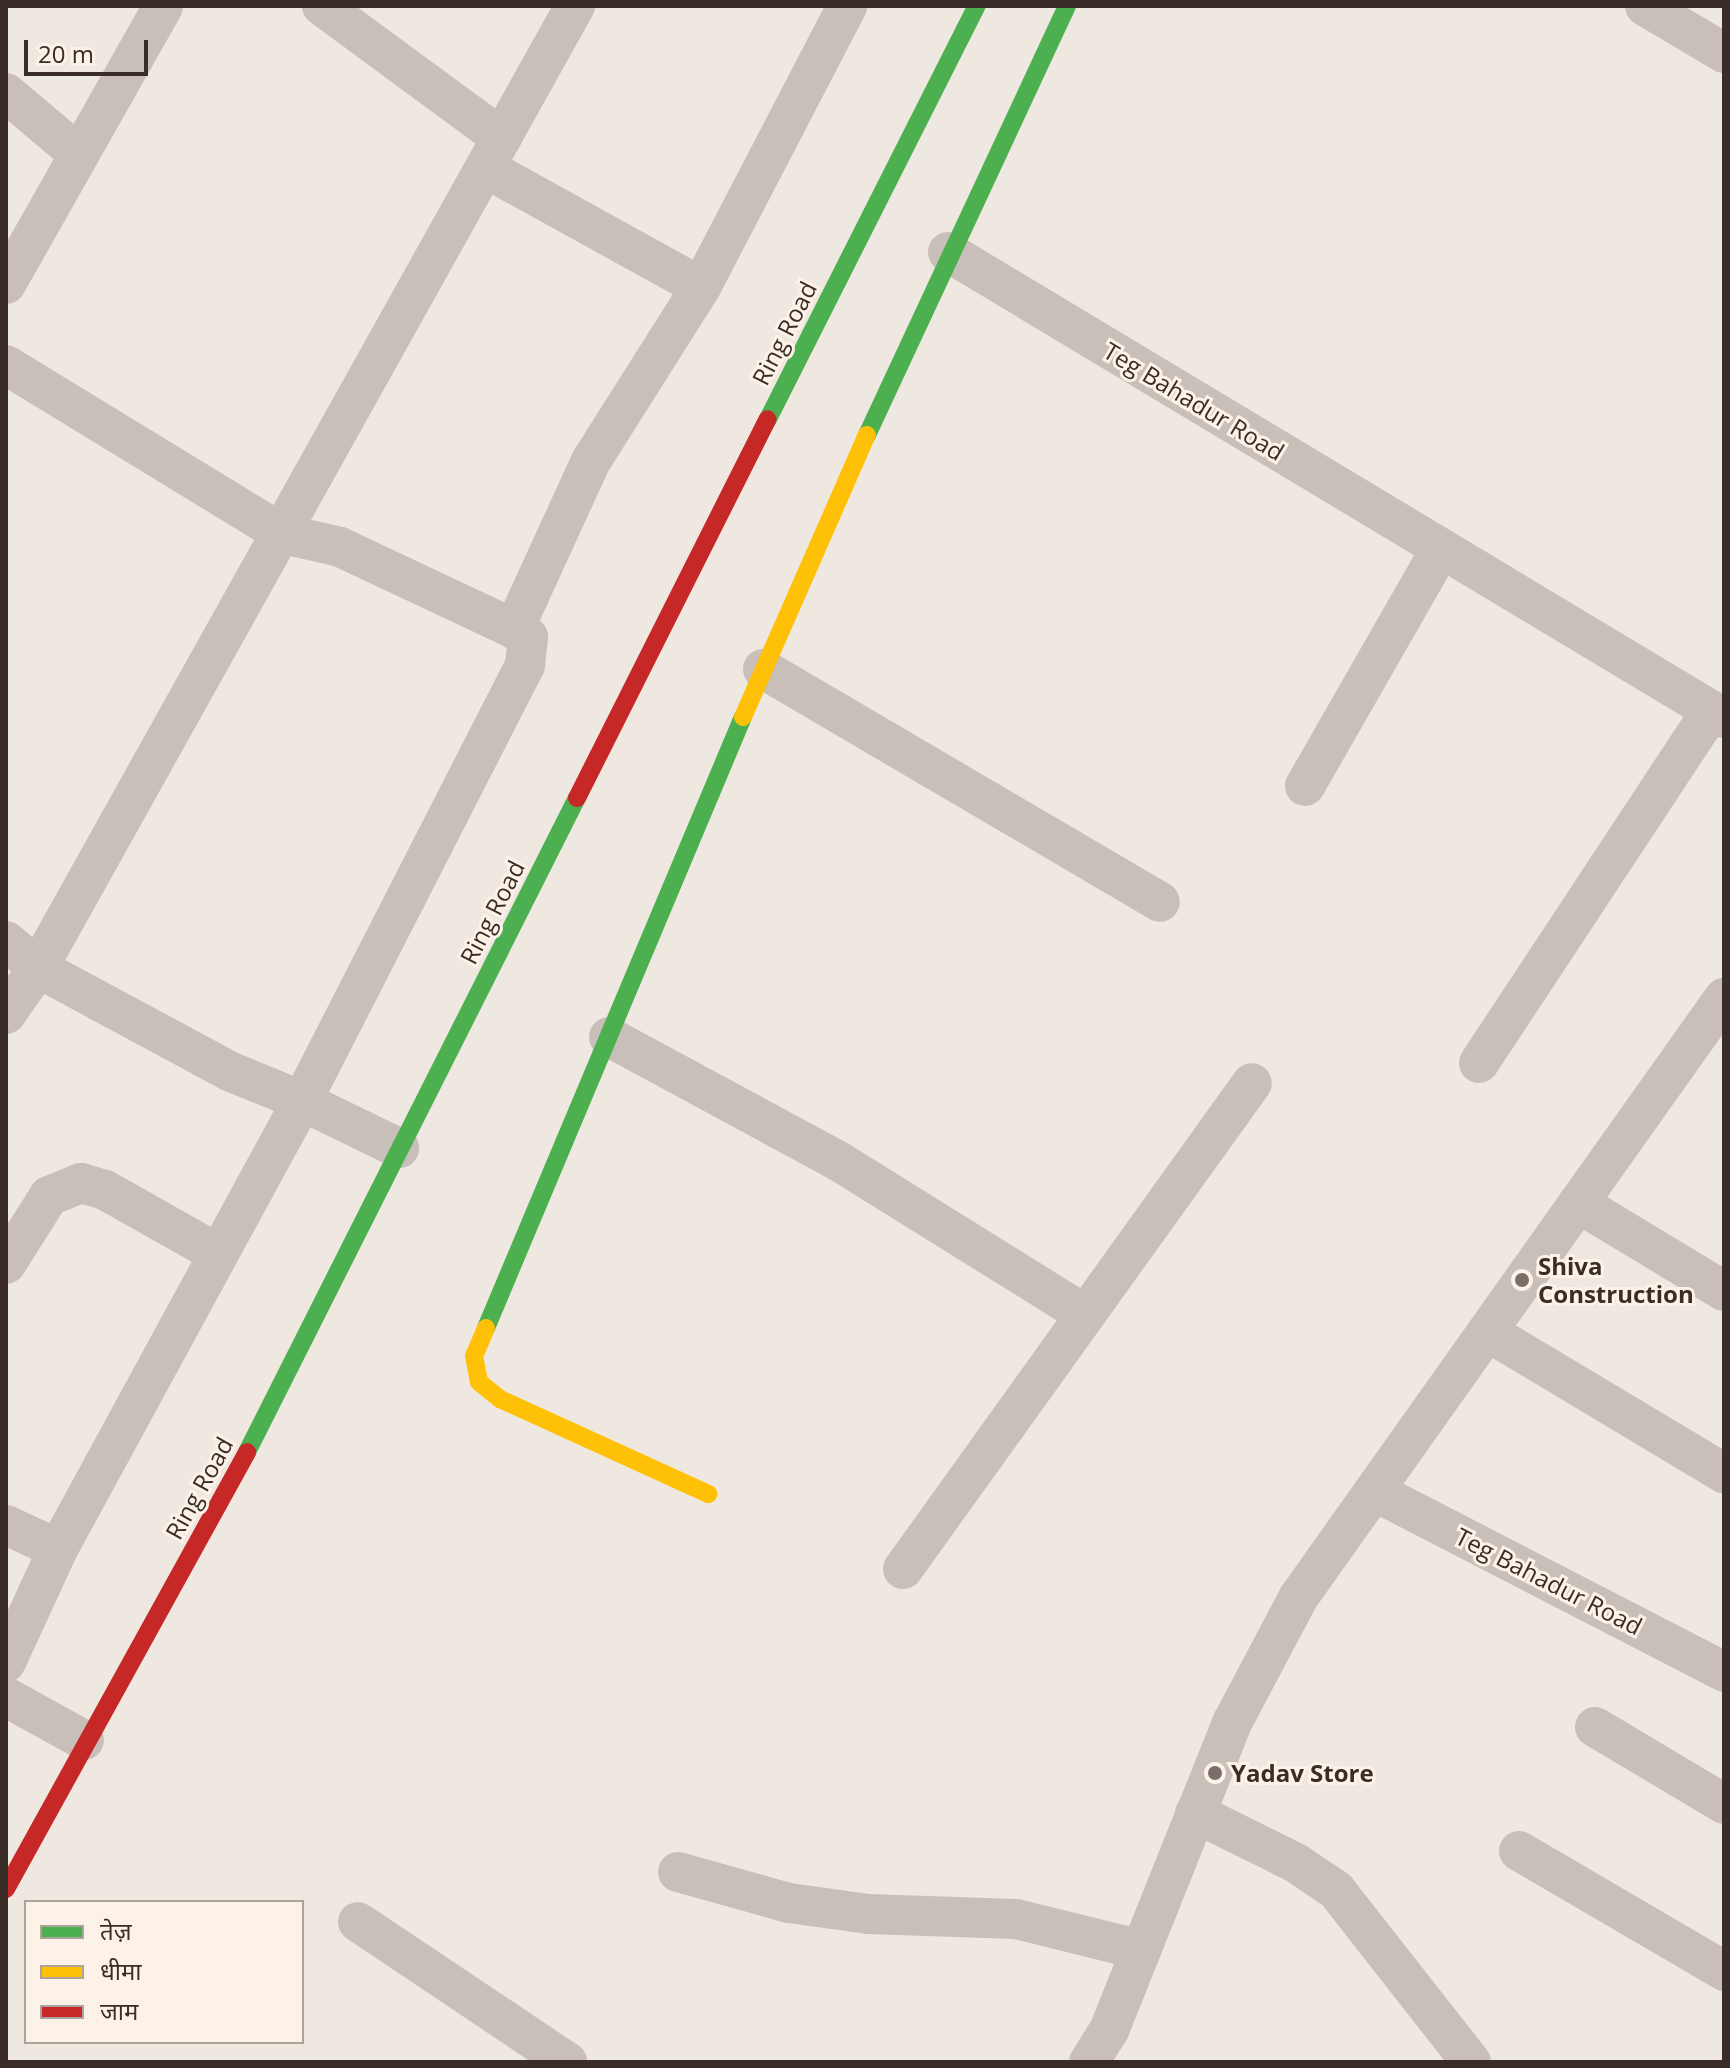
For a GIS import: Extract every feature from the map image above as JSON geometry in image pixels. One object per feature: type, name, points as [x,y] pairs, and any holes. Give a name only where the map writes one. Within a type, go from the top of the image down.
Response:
[{"type":"street","points":[[6,284],[76,152],[163,6]]},
{"type":"street","points":[[322,6],[493,153],[701,287]]},
{"type":"street","points":[[6,1014],[38,968],[283,534],[575,6]]},
{"type":"street","points":[[514,629],[591,461],[701,287],[847,6]]},
{"type":"street","name":"Ring Road","points":[[6,1889],[84,1740],[241,1464],[977,6]]},
{"type":"street","points":[[708,1494],[500,1399],[479,1382],[474,1356],[482,1329],[609,1037],[763,669],[948,252],[1067,6]]},
{"type":"street","points":[[1645,6],[1724,53]]},
{"type":"street","points":[[6,93],[76,152]]},
{"type":"street","name":"Teg Bahadur Road","points":[[948,252],[1718,715]]},
{"type":"street","points":[[6,365],[283,534],[340,547],[528,637],[525,665],[302,1101],[58,1549],[6,1662]]},
{"type":"street","points":[[1305,786],[1440,550]]},
{"type":"street","points":[[763,669],[1160,902]]},
{"type":"street","points":[[1479,1063],[1718,715]]},
{"type":"street","points":[[6,941],[38,968],[229,1071],[302,1101],[399,1148]]},
{"type":"street","points":[[1089,2062],[1110,2028],[1195,1813],[1264,1655],[1374,1491],[1724,998]]},
{"type":"street","points":[[609,1037],[840,1162],[1084,1314]]},
{"type":"street","points":[[903,1569],[1252,1083]]},
{"type":"street","points":[[6,1264],[49,1196],[81,1183],[105,1190],[217,1253]]},
{"type":"street","points":[[1578,1203],[1724,1291]]},
{"type":"street","points":[[1488,1332],[1724,1473]]},
{"type":"street","name":"Teg Bahadur Road","points":[[1374,1491],[1724,1672]]},
{"type":"street","points":[[6,1525],[58,1549]]},
{"type":"street","points":[[6,1697],[84,1740]]},
{"type":"street","points":[[1595,1727],[1724,1804]]},
{"type":"street","points":[[1195,1813],[1296,1863],[1336,1890],[1471,2062]]},
{"type":"street","points":[[1519,1851],[1724,1971]]},
{"type":"street","points":[[678,1872],[789,1903],[868,1914],[1016,1919],[1141,1950]]},
{"type":"street","points":[[358,1922],[567,2062]]},
{"type":"traffic: fast","points":[[768,419],[977,6]]},
{"type":"traffic: fast","points":[[867,435],[1067,6]]},
{"type":"traffic: fast","points":[[486,1328],[743,717]]},
{"type":"traffic: fast","points":[[247,1452],[577,798]]},
{"type":"traffic: slow","points":[[743,717],[867,435]]},
{"type":"traffic: slow","points":[[486,1328],[474,1356],[479,1382],[500,1399],[708,1494]]},
{"type":"traffic: jam","points":[[577,798],[768,419]]},
{"type":"traffic: jam","points":[[6,1889],[247,1452]]},
{"type":"place","name":"Shiva Construction","points":[[1522,1280]]},
{"type":"place","name":"Yadav Store","points":[[1215,1773]]}]
